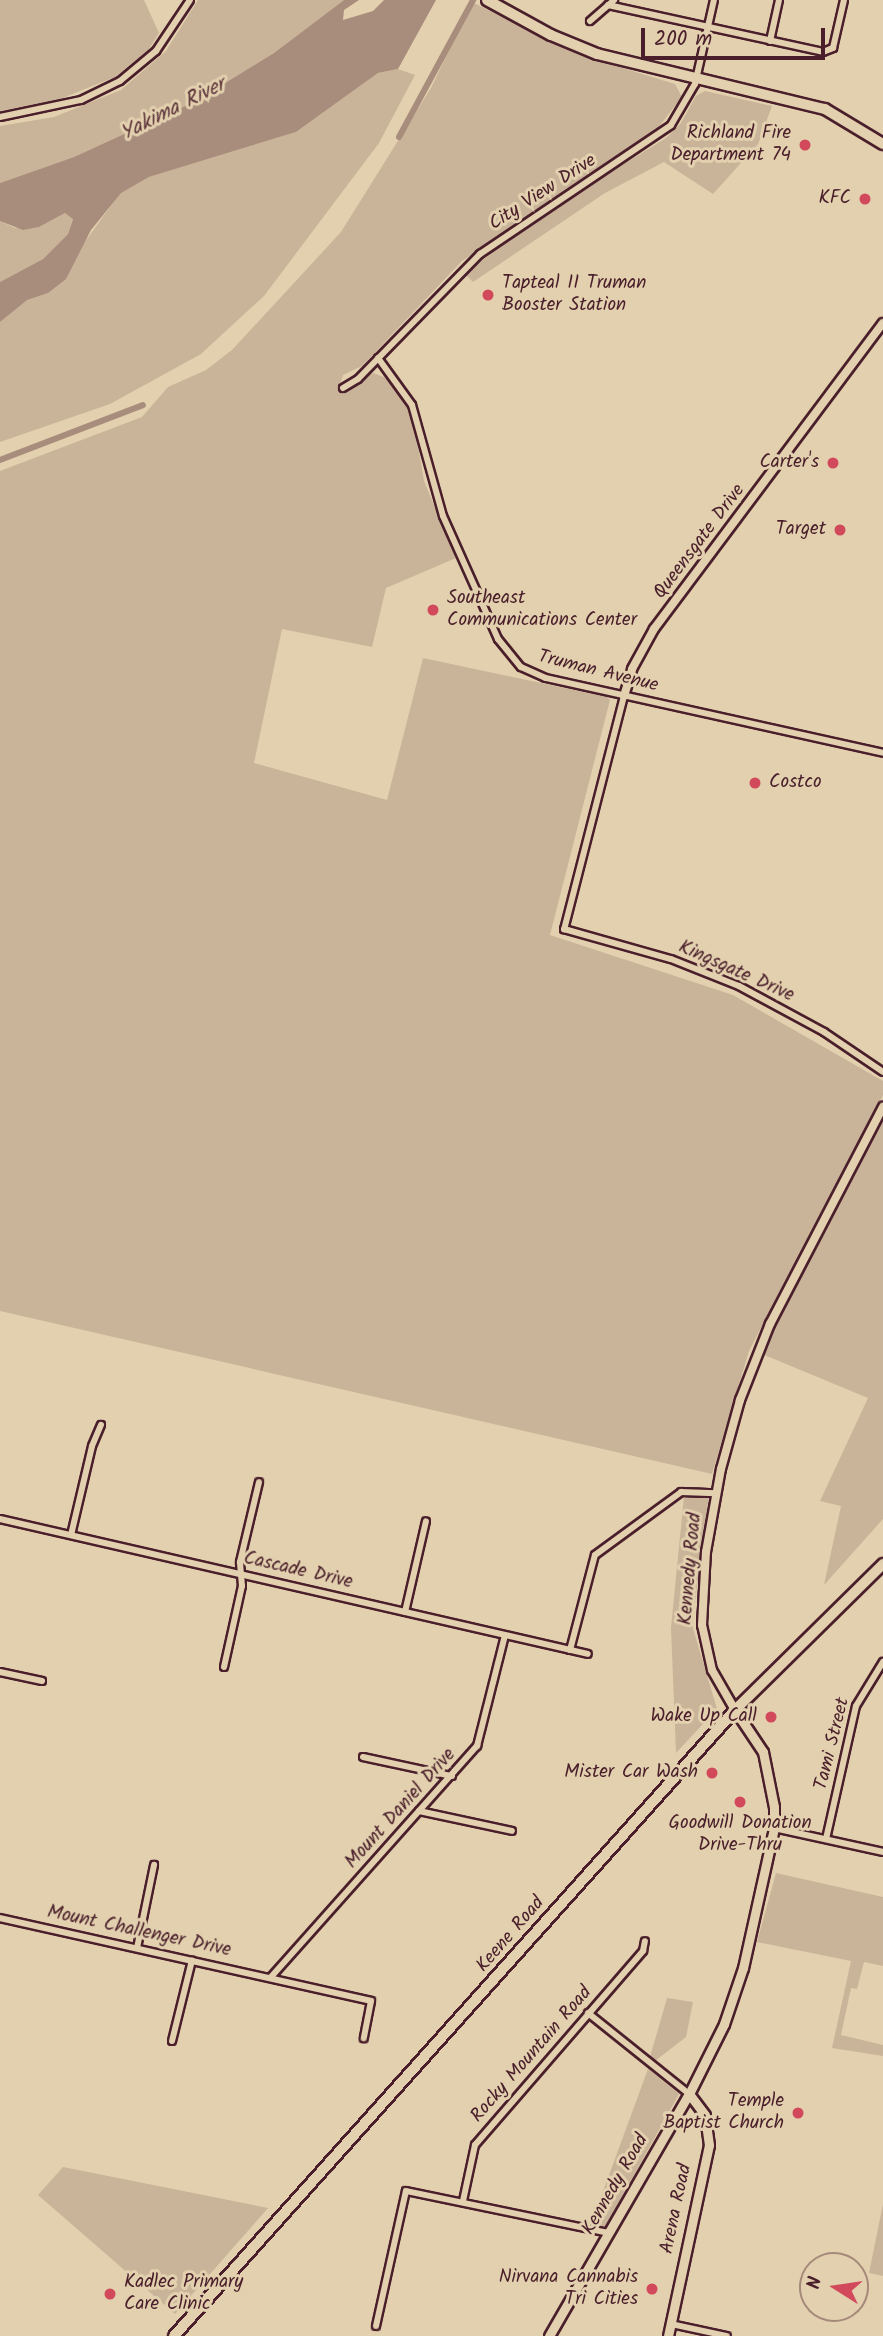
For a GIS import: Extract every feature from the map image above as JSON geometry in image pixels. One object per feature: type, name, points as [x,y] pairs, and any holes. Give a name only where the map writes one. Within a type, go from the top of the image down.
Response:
[{"type":"main road","points":[[487,0],[597,54],[825,109],[883,144]]},
{"type":"main road","name":"Keene Road","points":[[174,2336],[735,1710],[883,1564]]},
{"type":"main road","name":"Kennedy Road","points":[[550,2336],[689,2094],[738,1987],[774,1828],[768,1766],[758,1740],[735,1710]]},
{"type":"main road","name":"Arena Road","points":[[668,2336],[709,2145],[705,2115],[689,2094]]},
{"type":"street","points":[[0,117],[81,100],[120,82],[156,51],[190,0]]},
{"type":"street","name":"City View Drive","points":[[343,388],[378,358],[480,254],[665,132],[683,110],[696,79],[714,0]]},
{"type":"street","points":[[770,41],[779,0]]},
{"type":"street","points":[[590,21],[611,3],[770,41],[830,51],[844,0]]},
{"type":"street","name":"Queensgate Drive","points":[[564,929],[632,669],[654,629],[883,323]]},
{"type":"street","name":"Truman Avenue","points":[[378,358],[412,405],[439,507],[507,653],[541,677],[883,753]]},
{"type":"street","name":"Kingsgate Drive","points":[[564,929],[671,959],[738,986],[824,1032],[883,1072]]},
{"type":"street","name":"Kennedy Road","points":[[735,1710],[712,1670],[702,1625],[716,1493],[735,1417],[766,1332],[883,1107]]},
{"type":"street","points":[[71,1535],[92,1446],[102,1425]]},
{"type":"street","points":[[224,1667],[259,1482]]},
{"type":"street","points":[[570,1650],[595,1555],[685,1491],[716,1493]]},
{"type":"street","name":"Cascade Drive","points":[[0,1519],[588,1654]]},
{"type":"street","points":[[405,1612],[426,1521]]},
{"type":"street","name":"Mount Daniel Drive","points":[[271,1978],[452,1776],[481,1737],[505,1635]]},
{"type":"street","name":"Tami Street","points":[[826,1839],[851,1721],[866,1685],[883,1662]]},
{"type":"street","points":[[0,1672],[42,1681]]},
{"type":"street","points":[[363,1756],[452,1776]]},
{"type":"street","points":[[419,1811],[512,1831]]},
{"type":"street","points":[[774,1828],[883,1852]]},
{"type":"street","points":[[136,1948],[155,1864]]},
{"type":"street","name":"Mount Challenger Drive","points":[[0,1918],[372,2001],[365,2038]]},
{"type":"street","name":"Rocky Mountain Road","points":[[463,2201],[475,2145],[643,1951],[645,1941]]},
{"type":"street","points":[[172,2041],[192,1960]]},
{"type":"street","points":[[588,2013],[689,2094]]},
{"type":"street","points":[[376,2326],[406,2191],[608,2233]]},
{"type":"street","points":[[671,2324],[727,2336]]},
{"type":"shaded area","points":[[0,0],[144,0],[159,33],[149,49],[115,77],[60,99],[0,111]]},
{"type":"shaded area","points":[[198,0],[344,0],[274,53],[196,101],[74,157],[0,183],[0,126],[54,117],[121,90],[166,51]]},
{"type":"shaded area","points":[[344,0],[359,0],[344,10],[343,20],[373,11],[384,0],[436,0],[398,69],[378,73],[296,132],[149,177],[121,193],[91,230],[66,279],[48,293],[27,300],[0,322],[0,282],[43,259],[68,234],[73,219],[65,213],[39,227],[23,230],[0,221],[0,183],[74,157],[196,101],[274,53]]},
{"type":"shaded area","points":[[472,2],[580,55],[675,84],[682,97],[657,129],[462,261],[362,366],[343,375],[339,387],[342,391],[373,373],[389,379],[403,397],[414,422],[424,481],[456,558],[386,588],[372,647],[282,629],[254,763],[387,800],[423,658],[607,697],[610,700],[550,935],[733,995],[883,1081],[883,1095],[749,1351],[712,1474],[0,1311],[0,471],[142,417],[168,387],[206,370],[232,350],[341,232],[431,88]]},
{"type":"shaded area","points":[[398,69],[415,75],[379,143],[264,296],[201,354],[110,404],[0,442],[0,322],[27,299],[48,293],[120,193],[149,177],[296,132],[378,73]]},
{"type":"shaded area","points":[[705,91],[772,106],[758,144],[713,194],[664,162],[605,193],[473,282],[465,274],[531,222],[666,138],[681,123],[696,96]]},
{"type":"shaded area","points":[[65,213],[73,218],[68,234],[43,259],[0,282],[0,221],[15,228],[39,227]]},
{"type":"shaded area","points":[[883,1118],[883,1519],[824,1585],[841,1506],[820,1501],[868,1398],[762,1354]]},
{"type":"shaded area","points":[[709,1495],[692,1625],[717,1709],[676,1753],[671,1628],[684,1496]]},
{"type":"shaded area","points":[[776,1873],[883,1897],[883,1966],[864,1962],[857,1989],[851,1988],[841,2035],[883,2045],[883,2056],[832,2048],[851,1961],[757,1942]]},
{"type":"shaded area","points":[[667,1998],[693,2002],[686,2037],[655,2061],[650,2057]]},
{"type":"shaded area","points":[[648,2069],[679,2094],[604,2229],[591,2224]]},
{"type":"shaded area","points":[[63,2167],[268,2208],[175,2314],[38,2195]]},
{"type":"shaded area","points":[[883,2204],[883,2276],[869,2273]]},
{"type":"waterway","points":[[399,137],[473,0]]},
{"type":"waterway","points":[[0,460],[143,405]]},
{"type":"place","name":"Richland Fire Department 74","points":[[805,145]]},
{"type":"place","name":"KFC","points":[[865,199]]},
{"type":"place","name":"Tapteal II Truman Booster Station","points":[[488,295]]},
{"type":"place","name":"Carter's","points":[[833,463]]},
{"type":"place","name":"Target","points":[[840,530]]},
{"type":"place","name":"Southeast Communications Center","points":[[433,610]]},
{"type":"place","name":"Costco","points":[[755,783]]},
{"type":"place","name":"Wake Up Call","points":[[771,1717]]},
{"type":"place","name":"Mister Car Wash","points":[[712,1773]]},
{"type":"place","name":"Goodwill Donation Drive-Thru","points":[[740,1802]]},
{"type":"place","name":"Temple Baptist Church","points":[[798,2113]]},
{"type":"place","name":"Nirvana Cannabis Tri Cities","points":[[652,2289]]},
{"type":"place","name":"Kadlec Primary Care Clinic","points":[[110,2294]]},
{"type":"water label","name":"Yakima River","points":[[173,110]]}]
